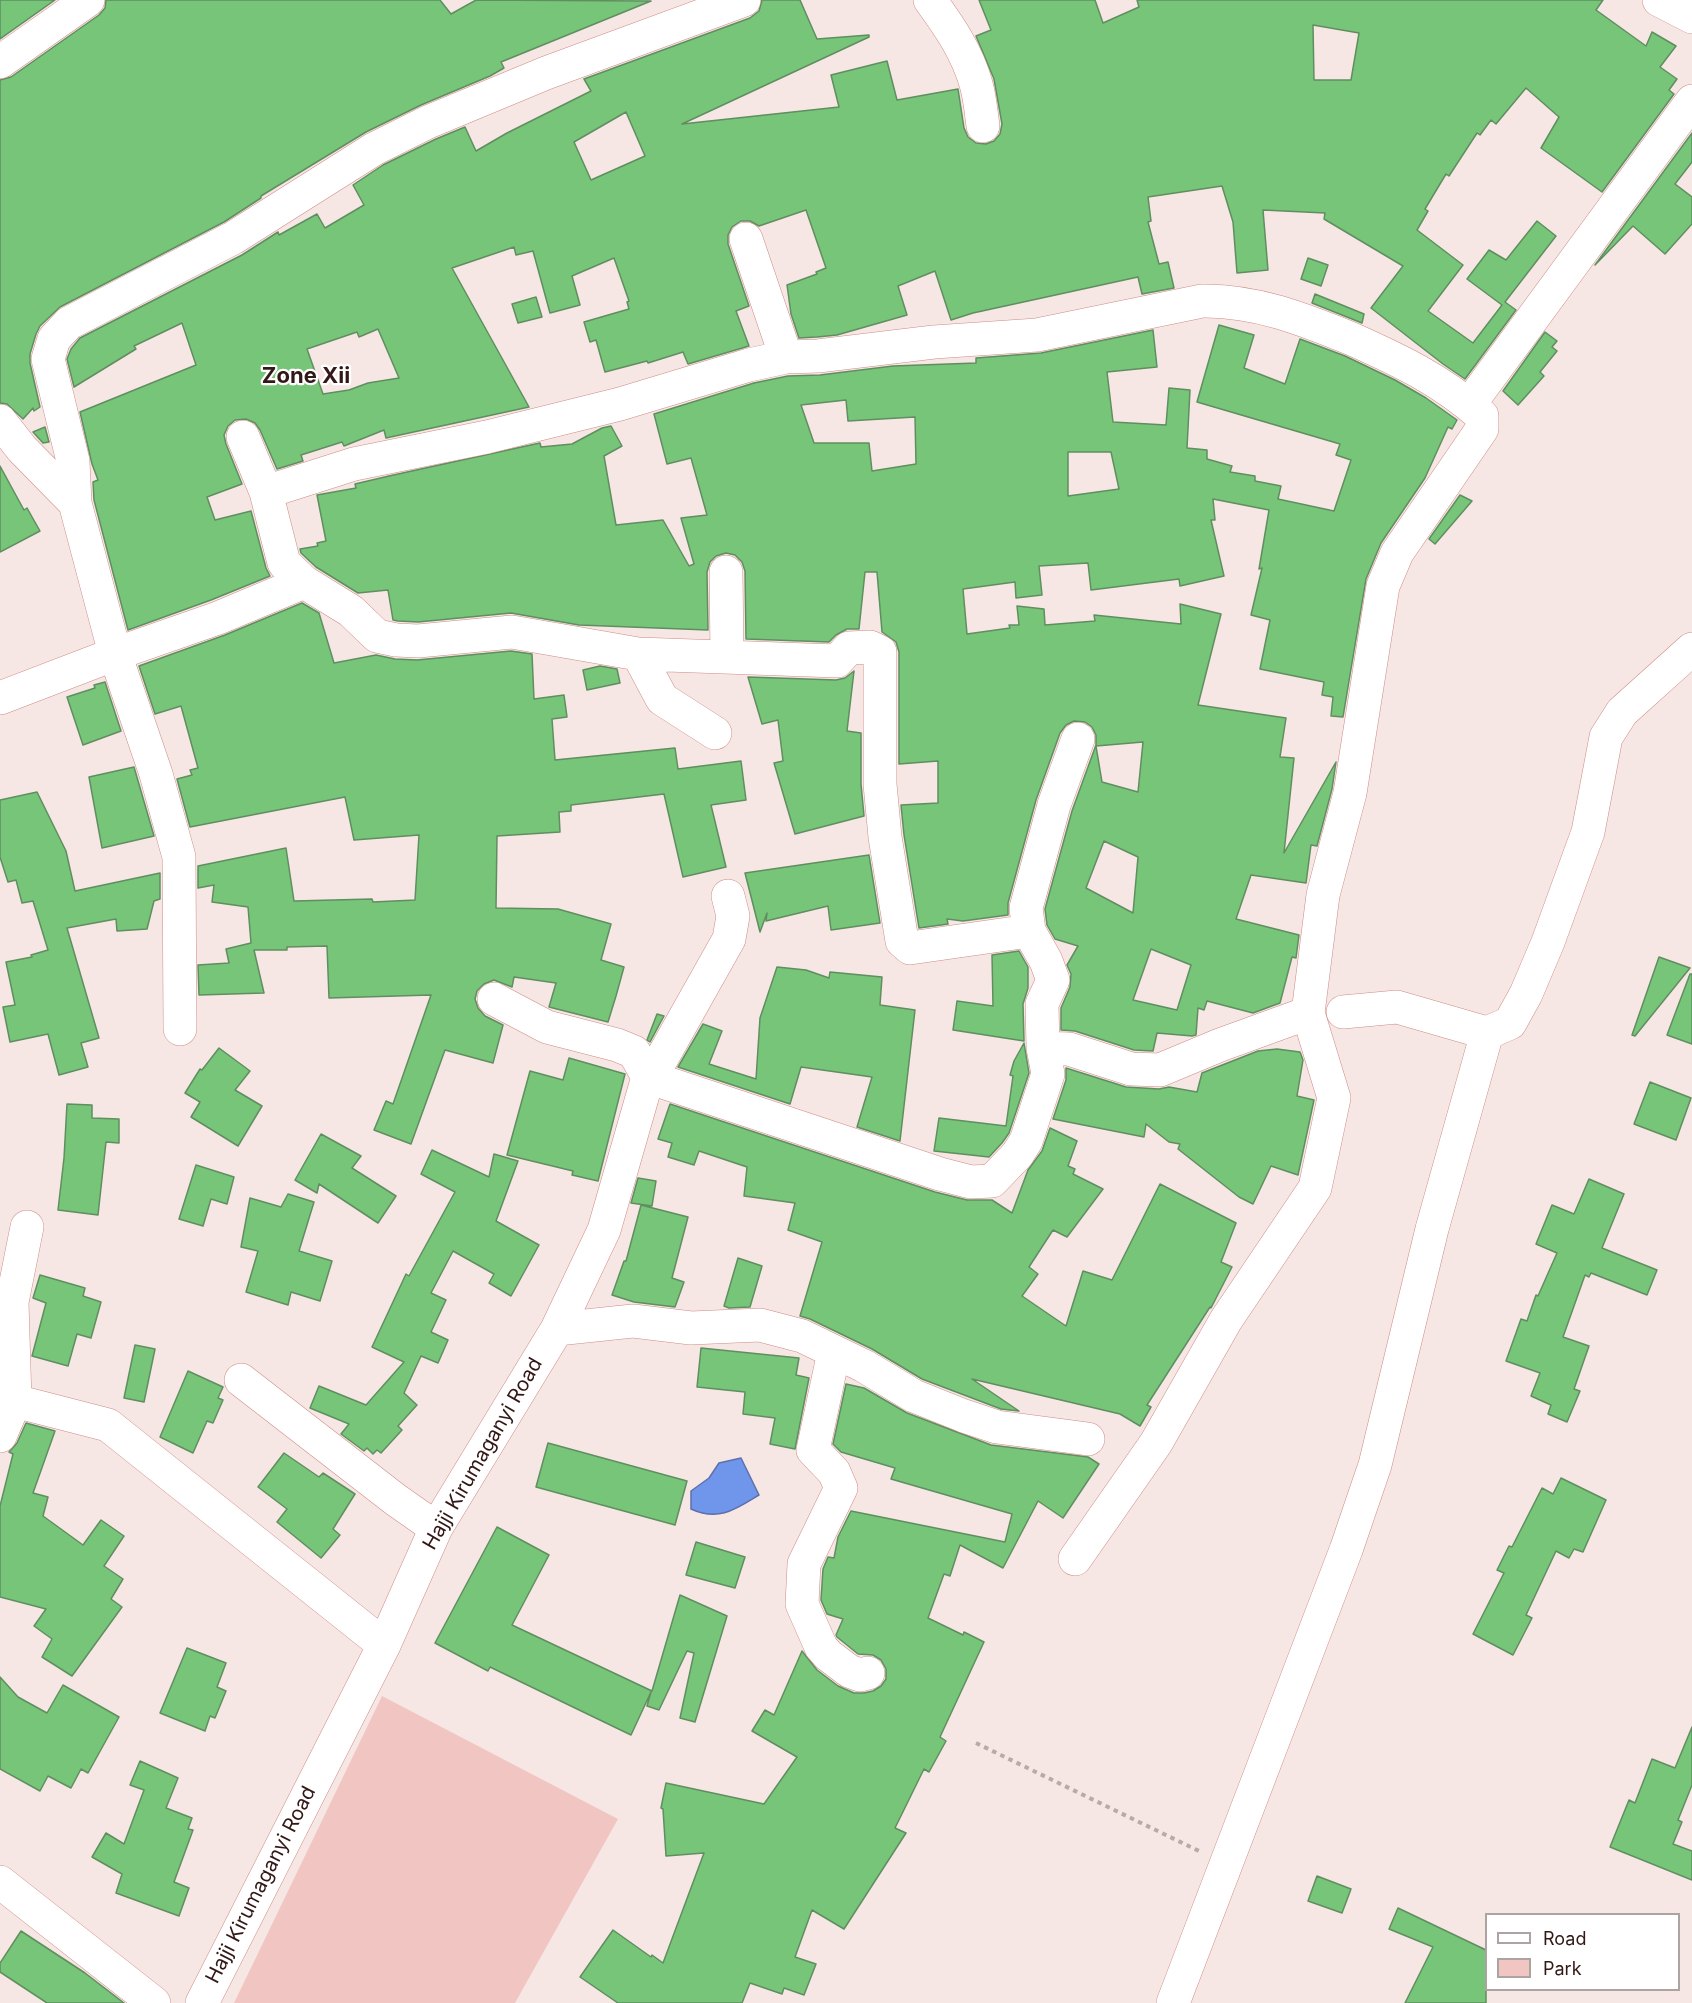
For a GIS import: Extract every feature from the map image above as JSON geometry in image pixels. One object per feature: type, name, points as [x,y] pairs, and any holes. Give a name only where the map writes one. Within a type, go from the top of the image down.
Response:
[{"type":"street","points":[[0,62],[88,0]]},
{"type":"street","points":[[180,1029],[179,857],[156,774],[115,654],[75,503],[73,461],[48,359],[54,339],[69,322],[232,238],[374,148],[546,73],[744,0]]},
{"type":"street","points":[[930,0],[955,34],[968,62],[976,85],[983,126]]},
{"type":"street","points":[[1659,0],[1692,17]]},
{"type":"street","points":[[1469,405],[1692,101]]},
{"type":"street","points":[[746,239],[786,357]]},
{"type":"street","points":[[266,492],[354,464],[498,435],[620,404],[748,365],[786,357],[818,356],[934,342],[1037,335],[1184,303],[1227,300],[1316,324],[1394,358],[1426,374],[1482,416],[1482,429],[1397,553],[1383,586],[1350,794],[1323,895],[1308,1013],[1334,1098],[1316,1188],[1227,1320],[1156,1443],[1075,1559]]},
{"type":"street","points":[[0,421],[22,448],[75,503]]},
{"type":"street","points":[[243,436],[266,492],[284,563],[304,582],[351,611],[378,636],[418,641],[512,632],[638,654],[837,661],[849,648],[870,647],[880,652],[880,784],[885,837],[902,941],[910,948],[1029,931]]},
{"type":"street","points":[[726,572],[727,656]]},
{"type":"street","points":[[0,699],[115,654],[218,618],[304,582]]},
{"type":"street","points":[[1343,1012],[1397,1007],[1486,1033],[1510,1023],[1526,994],[1548,942],[1588,832],[1606,737],[1622,712],[1692,649]]},
{"type":"street","points":[[638,654],[662,699],[715,733]]},
{"type":"street","points":[[494,999],[547,1027],[617,1045],[634,1052],[648,1077],[940,1174],[971,1182],[992,1181],[1017,1155],[1026,1141],[1048,1074],[1042,1048],[1042,1004],[1053,980],[1046,960],[1029,931],[1026,908],[1054,805],[1078,739]]},
{"type":"street","name":"Hajji Kirumaganyi Road","points":[[202,2003],[384,1645],[436,1528],[557,1329],[604,1230],[648,1077],[657,1067],[729,939],[733,916],[728,896]]},
{"type":"street","points":[[1042,1048],[1069,1049],[1131,1069],[1160,1070],[1308,1013]]},
{"type":"street","points":[[1173,2003],[1346,1550],[1375,1465],[1432,1229],[1486,1033]]},
{"type":"street","points":[[0,1436],[8,1398],[12,1302],[27,1227]]},
{"type":"street","points":[[557,1329],[633,1321],[691,1328],[760,1325],[802,1336],[864,1366],[914,1396],[964,1416],[997,1427],[1088,1439]]},
{"type":"street","points":[[834,1352],[813,1450],[834,1472],[841,1488],[804,1564],[802,1604],[821,1647],[828,1655],[849,1671],[860,1675],[868,1673]]},
{"type":"street","points":[[241,1380],[396,1500],[436,1528]]},
{"type":"street","points":[[8,1398],[108,1425],[384,1645]]},
{"type":"street","points":[[0,1882],[154,2003]]},
{"type":"path","points":[[976,1743],[1226,1864]]},
{"type":"green space","points":[[382,1696],[618,1819],[515,2003],[234,2003]]},
{"type":"water","points":[[741,1458],[759,1495],[735,1509],[719,1514],[701,1513],[691,1509],[691,1491],[709,1478],[719,1463]]},
{"type":"building","points":[[0,0],[55,0],[0,39]]},
{"type":"building","points":[[106,0],[440,0],[451,14],[476,0],[651,1],[501,62],[504,68],[490,76],[421,105],[366,132],[261,196],[224,222],[60,307],[40,326],[36,334],[30,354],[30,363],[40,407],[34,411],[33,408],[23,419],[7,404],[0,403],[0,80],[11,77],[99,15],[105,8]]},
{"type":"building","points":[[762,0],[800,0],[817,39],[869,35],[869,37],[682,124],[839,107],[831,75],[887,61],[897,100],[958,89],[964,128],[968,137],[976,143],[986,144],[994,141],[1000,134],[1002,124],[994,79],[976,36],[991,30],[979,0],[1095,0],[1103,23],[1139,7],[1137,0],[1603,0],[1596,10],[1646,46],[1652,32],[1676,46],[1660,67],[1677,79],[1669,90],[1674,94],[1602,192],[1541,148],[1559,117],[1526,88],[1496,124],[1491,120],[1480,135],[1477,133],[1449,176],[1446,174],[1425,209],[1428,211],[1417,230],[1463,265],[1428,311],[1473,343],[1502,305],[1467,279],[1489,250],[1506,260],[1537,221],[1556,236],[1505,302],[1516,310],[1465,379],[1371,308],[1403,266],[1324,219],[1325,213],[1263,210],[1268,270],[1237,273],[1233,222],[1222,186],[1148,197],[1151,221],[1148,222],[1159,264],[1168,262],[1174,288],[1142,294],[1138,277],[973,313],[951,320],[935,271],[898,286],[907,315],[837,335],[817,337],[799,338],[791,314],[787,285],[817,274],[816,272],[826,268],[806,210],[759,226],[750,221],[741,221],[732,227],[728,235],[728,244],[749,306],[736,311],[749,346],[688,364],[683,352],[648,363],[647,361],[605,372],[596,340],[590,342],[584,322],[629,309],[627,302],[629,301],[614,258],[572,276],[580,305],[550,313],[533,251],[516,255],[514,247],[452,268],[529,407],[386,438],[384,430],[344,446],[342,442],[301,455],[303,461],[277,469],[255,423],[246,419],[235,420],[228,426],[224,435],[242,484],[207,497],[215,520],[251,511],[270,576],[128,630],[94,500],[93,482],[98,480],[80,412],[196,365],[182,323],[134,346],[136,349],[74,387],[67,359],[71,349],[80,338],[242,255],[278,232],[279,235],[317,214],[325,228],[364,205],[353,185],[383,165],[436,139],[465,127],[476,151],[591,91],[584,79],[750,18],[759,11]],"holes":[[[1313,25],[1359,33],[1351,80],[1314,80]],[[626,112],[645,156],[591,180],[574,142]],[[378,329],[399,378],[323,394],[307,349],[357,332],[359,337]]]},
{"type":"building","points":[[1692,133],[1692,162],[1675,184],[1692,197],[1692,224],[1665,254],[1633,226],[1595,265]]},
{"type":"building","points":[[1308,258],[1328,265],[1321,286],[1301,279]]},
{"type":"building","points":[[1315,294],[1364,314],[1362,323],[1312,303]]},
{"type":"building","points":[[536,297],[542,317],[518,323],[512,304]]},
{"type":"building","points":[[1219,325],[1254,335],[1244,368],[1285,384],[1300,339],[1345,356],[1395,380],[1457,420],[1452,429],[1448,427],[1425,478],[1381,543],[1366,579],[1343,717],[1331,716],[1333,697],[1322,695],[1324,682],[1260,669],[1270,620],[1251,615],[1262,568],[1259,569],[1269,510],[1213,499],[1215,520],[1211,520],[1224,576],[1180,586],[1179,579],[1091,590],[1088,563],[1039,566],[1042,595],[1016,598],[1015,582],[963,589],[967,634],[1019,625],[1017,606],[1044,609],[1045,625],[1095,621],[1094,615],[1181,624],[1180,604],[1221,614],[1198,705],[1286,718],[1280,757],[1294,758],[1284,853],[1336,762],[1332,789],[1317,846],[1311,845],[1306,883],[1251,875],[1236,919],[1299,935],[1296,958],[1292,957],[1280,1003],[1253,1013],[1207,1001],[1204,1010],[1198,1008],[1196,1035],[1157,1033],[1153,1051],[1134,1050],[1075,1031],[1061,1030],[1061,1008],[1070,987],[1071,974],[1067,965],[1078,946],[1055,939],[1047,925],[1045,909],[1072,811],[1096,745],[1096,735],[1092,727],[1085,722],[1074,721],[1066,725],[1060,733],[1036,800],[1008,903],[1008,915],[963,921],[947,919],[948,924],[919,928],[901,805],[938,803],[938,761],[899,764],[899,652],[896,642],[882,632],[877,572],[865,572],[859,629],[847,629],[829,642],[746,639],[745,571],[742,562],[735,555],[726,553],[716,556],[710,562],[707,572],[708,630],[579,625],[511,613],[418,622],[398,621],[393,620],[388,590],[358,593],[316,567],[301,553],[300,549],[318,546],[317,543],[326,541],[317,495],[356,488],[355,484],[389,476],[540,443],[541,447],[572,444],[602,428],[611,426],[622,446],[604,456],[616,525],[663,520],[689,566],[694,564],[681,518],[707,515],[691,458],[667,464],[654,414],[754,383],[788,376],[820,375],[893,366],[976,363],[976,358],[1041,353],[1153,330],[1157,367],[1107,372],[1113,422],[1166,425],[1169,388],[1190,390],[1187,448],[1207,450],[1207,459],[1232,466],[1230,472],[1255,476],[1255,481],[1281,486],[1278,499],[1334,511],[1351,460],[1336,455],[1340,444],[1197,402]],"holes":[[[846,400],[848,421],[915,417],[916,464],[872,471],[869,443],[814,443],[801,405]],[[1068,452],[1111,452],[1119,489],[1068,496]],[[1143,742],[1138,792],[1102,782],[1096,746]],[[1104,841],[1138,857],[1133,913],[1086,888]],[[1151,949],[1191,965],[1177,1010],[1133,1000]]]},
{"type":"building","points":[[1545,332],[1557,341],[1552,347],[1557,351],[1540,372],[1544,376],[1518,405],[1503,391]]},
{"type":"building","points":[[45,427],[49,442],[43,443],[33,432]]},
{"type":"building","points":[[0,466],[24,510],[27,508],[40,531],[0,552]]},
{"type":"building","points":[[1460,495],[1472,501],[1435,544],[1429,539]]},
{"type":"building","points":[[302,603],[319,613],[334,663],[376,655],[417,660],[511,651],[532,654],[534,699],[564,695],[567,717],[552,719],[555,760],[675,748],[678,769],[741,761],[746,800],[711,805],[726,867],[683,877],[664,794],[571,805],[571,811],[559,812],[560,832],[497,836],[496,908],[558,909],[611,924],[601,960],[624,967],[616,996],[608,1022],[549,1007],[556,983],[514,977],[512,987],[494,980],[484,984],[477,991],[475,999],[478,1008],[485,1016],[503,1025],[493,1063],[445,1050],[411,1144],[374,1130],[386,1101],[393,1104],[431,995],[329,998],[327,946],[287,947],[287,950],[254,950],[264,993],[199,995],[198,965],[229,963],[226,949],[251,943],[248,907],[212,902],[214,885],[198,888],[198,866],[286,848],[294,901],[415,900],[419,835],[354,840],[345,797],[190,827],[177,779],[192,775],[190,770],[198,768],[181,706],[155,714],[139,666],[225,635]]},
{"type":"building","points":[[600,666],[617,669],[620,683],[587,690],[583,670]]},
{"type":"building","points":[[854,671],[847,731],[861,733],[861,784],[864,816],[795,834],[774,763],[783,761],[778,720],[762,724],[748,677],[836,680],[845,678]]},
{"type":"building","points":[[105,682],[121,731],[83,745],[67,697],[95,688],[94,685]]},
{"type":"building","points":[[134,767],[154,836],[102,848],[89,777]]},
{"type":"building","points":[[37,792],[66,851],[75,891],[160,873],[160,899],[154,901],[147,929],[117,931],[116,919],[67,928],[99,1038],[81,1043],[88,1067],[59,1075],[48,1034],[10,1042],[3,1007],[15,1005],[6,962],[32,957],[31,955],[48,950],[33,901],[22,903],[16,880],[8,882],[0,857],[0,800]]},
{"type":"building","points":[[869,855],[880,923],[831,930],[828,906],[766,921],[767,913],[760,932],[745,873]]},
{"type":"building","points":[[1019,951],[1028,967],[1028,988],[1023,1004],[1024,1041],[953,1030],[957,1001],[993,1006],[992,955]]},
{"type":"building","points":[[1659,957],[1690,968],[1635,1036],[1632,1035]]},
{"type":"building","points":[[777,967],[806,970],[829,978],[830,972],[882,977],[880,1005],[915,1010],[900,1141],[857,1127],[872,1077],[801,1067],[790,1104],[678,1067],[703,1024],[722,1031],[709,1064],[756,1079],[760,1018]]},
{"type":"building","points":[[1690,974],[1692,974],[1692,1044],[1667,1035]]},
{"type":"building","points":[[657,1014],[664,1016],[650,1042],[647,1040]]},
{"type":"building","points":[[1024,1043],[1029,1073],[1009,1133],[1002,1143],[989,1157],[934,1151],[939,1118],[1006,1126],[1013,1076],[1010,1075],[1014,1061]]},
{"type":"building","points":[[219,1048],[250,1071],[235,1090],[262,1106],[238,1146],[191,1117],[200,1102],[185,1093],[200,1069],[202,1070]]},
{"type":"building","points":[[1277,1049],[1300,1052],[1303,1060],[1297,1096],[1314,1100],[1298,1175],[1271,1166],[1253,1204],[1239,1197],[1178,1149],[1180,1144],[1169,1142],[1146,1124],[1144,1137],[1053,1119],[1066,1080],[1066,1068],[1126,1087],[1159,1089],[1169,1087],[1197,1092],[1202,1073],[1258,1051]]},
{"type":"building","points":[[569,1058],[625,1074],[598,1181],[572,1175],[573,1171],[507,1155],[530,1071],[563,1080]]},
{"type":"building","points":[[1650,1082],[1691,1098],[1676,1140],[1634,1124]]},
{"type":"building","points":[[67,1104],[92,1105],[92,1118],[119,1119],[119,1143],[106,1142],[98,1215],[58,1210]]},
{"type":"building","points":[[670,1104],[935,1192],[967,1200],[992,1200],[1012,1213],[1028,1170],[1042,1151],[1050,1128],[1077,1141],[1068,1166],[1075,1169],[1073,1174],[1103,1189],[1067,1237],[1053,1230],[1029,1267],[1038,1274],[1022,1296],[1066,1326],[1083,1271],[1112,1280],[1160,1184],[1236,1223],[1221,1262],[1232,1267],[1211,1308],[1147,1405],[1151,1407],[1140,1426],[1120,1414],[972,1379],[1019,1411],[1001,1409],[922,1379],[872,1349],[800,1316],[822,1242],[788,1230],[795,1203],[744,1196],[747,1167],[699,1151],[694,1165],[668,1157],[672,1143],[658,1139]]},
{"type":"building","points":[[321,1134],[361,1156],[352,1168],[396,1196],[378,1223],[319,1184],[317,1193],[295,1180]]},
{"type":"building","points":[[432,1150],[489,1177],[494,1154],[518,1161],[496,1221],[539,1245],[511,1296],[489,1283],[494,1274],[453,1251],[431,1293],[446,1300],[431,1332],[448,1340],[438,1363],[421,1356],[404,1393],[417,1405],[398,1426],[402,1430],[381,1453],[377,1450],[373,1454],[367,1448],[364,1451],[341,1434],[349,1424],[310,1408],[319,1386],[366,1405],[404,1362],[372,1347],[406,1274],[409,1276],[455,1192],[421,1174]]},
{"type":"building","points":[[196,1165],[234,1177],[227,1204],[211,1199],[203,1226],[179,1219]]},
{"type":"building","points":[[638,1178],[656,1181],[652,1206],[631,1203]]},
{"type":"building","points":[[1589,1179],[1624,1194],[1602,1248],[1657,1270],[1647,1295],[1591,1273],[1589,1277],[1585,1275],[1563,1337],[1589,1346],[1574,1389],[1580,1391],[1567,1422],[1548,1414],[1551,1405],[1531,1396],[1540,1373],[1506,1361],[1521,1319],[1527,1321],[1536,1295],[1538,1296],[1557,1253],[1536,1244],[1552,1205],[1574,1214]]},
{"type":"building","points":[[288,1194],[314,1202],[299,1251],[332,1261],[320,1301],[291,1292],[288,1305],[246,1292],[258,1251],[241,1247],[250,1198],[281,1207]]},
{"type":"building","points":[[641,1205],[688,1217],[672,1278],[684,1282],[675,1307],[634,1302],[612,1295],[624,1261],[626,1261]]},
{"type":"building","points":[[738,1258],[762,1266],[750,1307],[729,1308],[724,1306]]},
{"type":"building","points":[[40,1275],[85,1288],[83,1296],[101,1302],[91,1338],[77,1334],[68,1366],[32,1356],[46,1303],[33,1298]]},
{"type":"building","points":[[135,1345],[155,1349],[144,1402],[124,1398]]},
{"type":"building","points":[[701,1348],[799,1358],[796,1375],[809,1378],[795,1449],[770,1444],[775,1418],[743,1414],[745,1392],[697,1387]]},
{"type":"building","points":[[188,1371],[223,1387],[218,1398],[223,1400],[213,1423],[207,1421],[193,1453],[160,1437]]},
{"type":"building","points":[[846,1384],[864,1388],[907,1413],[991,1445],[1088,1457],[1099,1464],[1063,1518],[1038,1501],[1003,1568],[960,1545],[950,1576],[944,1574],[928,1618],[963,1635],[964,1632],[984,1642],[940,1737],[946,1741],[929,1772],[924,1769],[895,1828],[906,1833],[844,1929],[812,1910],[795,1957],[816,1964],[804,1995],[784,1988],[782,1994],[750,1983],[742,2003],[618,2003],[580,1977],[613,1930],[663,1963],[704,1853],[666,1856],[663,1809],[661,1808],[666,1783],[764,1804],[797,1757],[752,1731],[765,1710],[774,1715],[802,1651],[817,1670],[838,1686],[854,1693],[873,1691],[886,1679],[886,1669],[881,1660],[873,1655],[858,1654],[837,1637],[843,1619],[827,1614],[821,1600],[823,1569],[828,1557],[834,1558],[838,1537],[851,1511],[1005,1542],[1012,1514],[891,1479],[895,1468],[841,1452],[833,1444]]},
{"type":"building","points":[[26,1423],[55,1431],[33,1493],[48,1497],[43,1516],[83,1545],[101,1520],[124,1536],[104,1566],[123,1579],[111,1599],[122,1607],[72,1676],[42,1657],[52,1639],[34,1626],[46,1609],[0,1597],[0,1506],[13,1454],[9,1452],[17,1443]]},
{"type":"building","points":[[548,1443],[687,1481],[675,1525],[536,1487]]},
{"type":"building","points":[[284,1453],[319,1477],[323,1473],[355,1494],[333,1529],[340,1535],[321,1558],[277,1522],[287,1509],[258,1487]]},
{"type":"building","points":[[1561,1478],[1606,1500],[1583,1552],[1574,1549],[1569,1558],[1556,1551],[1526,1615],[1532,1618],[1513,1655],[1473,1634],[1504,1573],[1497,1570],[1509,1546],[1512,1547],[1542,1488],[1553,1494]]},
{"type":"building","points":[[497,1527],[549,1555],[512,1625],[652,1691],[680,1595],[727,1616],[695,1722],[680,1718],[694,1653],[687,1651],[659,1710],[647,1706],[651,1692],[631,1735],[490,1667],[488,1671],[435,1643]]},
{"type":"building","points":[[696,1542],[745,1557],[735,1588],[686,1575]]},
{"type":"building","points":[[187,1648],[226,1663],[217,1687],[226,1691],[215,1718],[210,1716],[205,1731],[160,1713]]},
{"type":"building","points":[[0,1677],[18,1697],[47,1713],[63,1685],[119,1717],[88,1773],[81,1769],[71,1788],[48,1776],[40,1791],[0,1769]]},
{"type":"building","points":[[1692,1727],[1692,1785],[1678,1820],[1682,1822],[1673,1844],[1692,1851],[1692,1880],[1610,1847],[1629,1800],[1635,1803],[1652,1759],[1675,1768]]},
{"type":"building","points":[[140,1761],[178,1778],[166,1808],[192,1818],[188,1829],[193,1830],[174,1882],[189,1888],[179,1916],[116,1893],[122,1874],[92,1857],[106,1833],[124,1844],[144,1790],[130,1785]]},
{"type":"building","points":[[1317,1876],[1351,1889],[1342,1913],[1308,1901]]},
{"type":"building","points":[[1398,1908],[1485,1950],[1486,2003],[1405,2003],[1433,1947],[1389,1929]]},
{"type":"building","points":[[21,1931],[85,1973],[124,2003],[47,2003],[0,1972],[0,1963]]},
{"type":"district","name":"Zone Xii","points":[[306,376]]}]
